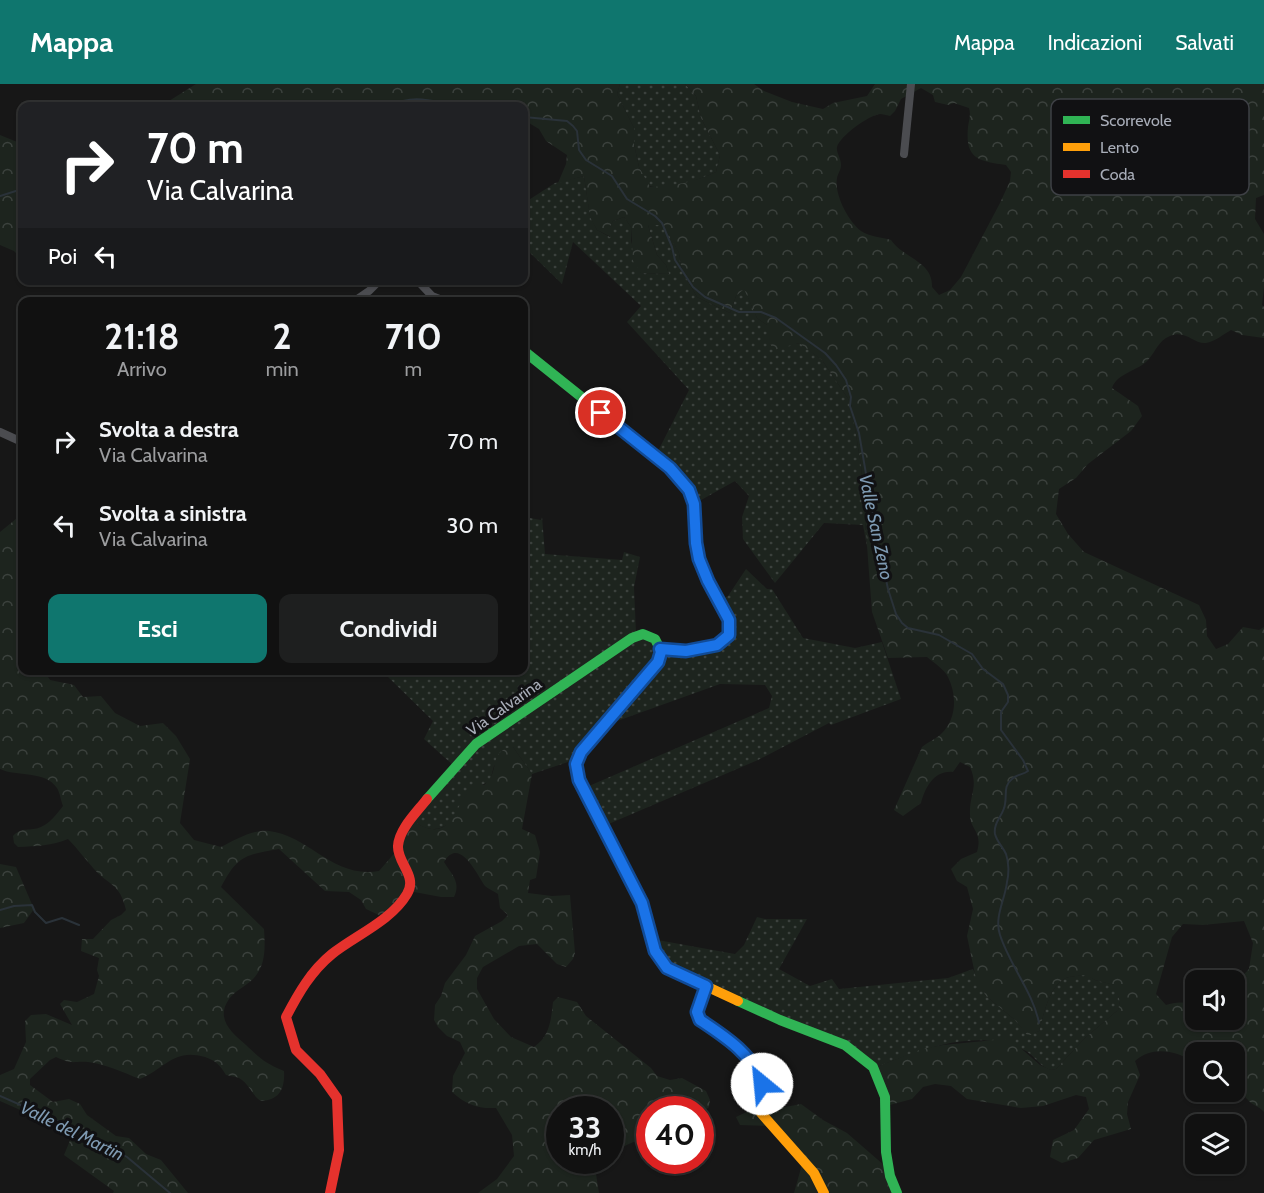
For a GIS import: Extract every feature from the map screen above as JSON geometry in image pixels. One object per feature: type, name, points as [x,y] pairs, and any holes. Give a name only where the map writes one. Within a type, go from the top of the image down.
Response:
[{"type":"street","points":[[904,154],[911,84]]},
{"type":"street","points":[[360,297],[375,285]]},
{"type":"street","points":[[422,285],[434,297]]},
{"type":"street","points":[[528,354],[670,468],[689,490],[694,504],[699,559],[729,620],[729,635],[717,645],[686,651],[660,649],[658,662],[593,735],[581,752],[576,764],[579,780],[642,903],[655,951],[667,968],[780,1020],[845,1045],[873,1067],[885,1097],[886,1152],[890,1176],[897,1193]]},
{"type":"street","points":[[0,432],[18,440]]},
{"type":"street","name":"Via Calvarina","points":[[330,1193],[339,1150],[337,1098],[320,1074],[296,1050],[286,1017],[300,989],[330,957],[400,903],[409,891],[410,878],[398,849],[398,841],[411,820],[454,766],[476,744],[632,638],[643,634],[655,639],[660,649]]},
{"type":"street","points":[[706,986],[697,1012],[700,1020],[746,1056],[759,1071],[762,1084],[761,1113],[814,1173],[824,1193]]},
{"type":"green space","points":[[196,84],[620,84],[617,94],[634,128],[634,144],[639,167],[650,187],[684,183],[716,172],[720,155],[701,118],[696,96],[685,84],[754,84],[764,91],[792,102],[823,109],[833,103],[867,96],[875,84],[1264,84],[1264,195],[1256,198],[1255,219],[1264,234],[1262,305],[1264,307],[1264,338],[1242,335],[1231,330],[1216,340],[1201,343],[1185,335],[1176,334],[1163,341],[1148,360],[1139,367],[1118,379],[1112,388],[1138,406],[1142,416],[1131,431],[1088,464],[1076,478],[1059,489],[1056,514],[1068,534],[1084,552],[1199,605],[1206,620],[1207,636],[1216,649],[1228,644],[1243,627],[1259,630],[1264,627],[1264,1112],[1245,1096],[1245,1042],[1185,1042],[1185,1057],[1165,1051],[1142,1056],[1135,1061],[1140,1075],[1128,1102],[1127,1114],[1131,1129],[1094,1140],[1078,1158],[1062,1163],[1050,1157],[1053,1140],[1074,1130],[1089,1109],[1086,1097],[1076,1095],[1043,1106],[1021,1108],[967,1099],[951,1086],[935,1084],[923,1087],[912,1099],[886,1106],[874,1068],[922,1049],[1005,1039],[1016,1044],[1040,1065],[1051,1070],[1056,1069],[1085,1038],[1118,1010],[1120,1001],[1114,985],[1086,975],[1066,978],[1055,987],[1051,994],[1039,1031],[1028,1036],[1015,1020],[986,996],[976,979],[967,936],[973,909],[967,887],[957,881],[951,869],[961,859],[977,852],[978,839],[970,815],[974,780],[970,767],[960,762],[953,772],[946,772],[936,777],[928,786],[921,803],[903,816],[894,810],[922,747],[941,734],[950,721],[954,699],[946,674],[927,657],[888,658],[872,612],[861,466],[851,403],[822,360],[799,343],[774,350],[767,339],[767,325],[757,318],[744,289],[736,296],[730,313],[697,297],[682,271],[679,253],[663,225],[648,225],[657,255],[666,265],[669,274],[641,273],[633,261],[631,227],[624,217],[613,221],[610,227],[611,237],[597,230],[590,217],[584,176],[558,183],[566,164],[567,155],[546,141],[539,129],[528,122],[528,102],[167,102]],"holes":[[[921,88],[933,95],[935,102],[948,105],[954,103],[969,108],[968,138],[971,152],[981,160],[1006,165],[1011,172],[1010,181],[1000,203],[961,277],[950,290],[939,295],[932,287],[931,278],[923,266],[891,240],[868,235],[856,227],[843,207],[837,184],[841,168],[837,147],[843,137],[875,115],[890,116],[901,99]]]},
{"type":"green space","points":[[620,84],[685,84],[696,96],[701,118],[720,155],[716,172],[674,186],[648,186],[639,167],[634,144],[634,128],[617,94]]},
{"type":"green space","points":[[0,135],[18,142],[18,255],[0,245]]},
{"type":"green space","points":[[584,176],[590,216],[597,230],[610,237],[610,227],[613,221],[624,217],[631,227],[631,241],[641,273],[669,274],[666,265],[657,255],[648,225],[664,225],[679,253],[682,271],[697,297],[730,313],[736,296],[744,288],[757,318],[767,325],[767,339],[788,345],[800,343],[822,360],[851,403],[861,466],[867,547],[863,525],[824,523],[775,583],[743,539],[742,517],[749,496],[735,481],[694,504],[689,490],[655,457],[689,390],[627,322],[641,306],[573,242],[562,284],[528,251],[528,200],[555,183]]},
{"type":"green space","points":[[18,517],[18,675],[47,675],[50,680],[74,685],[83,697],[101,696],[115,713],[140,726],[163,723],[176,736],[190,759],[180,823],[194,840],[221,847],[250,833],[269,831],[297,840],[348,869],[363,872],[379,871],[398,849],[411,820],[426,828],[437,829],[446,825],[470,790],[478,783],[484,785],[489,780],[500,753],[513,747],[532,774],[522,829],[535,835],[540,852],[536,878],[530,880],[528,893],[552,896],[570,895],[575,953],[566,967],[557,964],[537,944],[519,946],[483,967],[477,978],[477,989],[494,1019],[511,1037],[534,1047],[547,1033],[553,1002],[558,997],[577,1002],[586,1016],[651,1068],[657,1076],[670,1080],[682,1078],[706,1091],[708,1096],[636,1096],[636,1141],[624,1146],[624,1096],[546,1096],[546,1174],[596,1174],[599,1193],[478,1193],[497,1179],[514,1156],[512,1135],[496,1108],[472,1105],[452,1092],[453,1076],[465,1053],[460,1042],[447,1036],[438,1027],[434,1020],[435,1005],[445,983],[466,955],[475,936],[502,921],[508,915],[500,908],[498,894],[485,886],[468,860],[456,853],[450,855],[444,862],[456,883],[454,897],[409,891],[383,917],[366,909],[361,900],[349,892],[325,891],[279,849],[244,858],[232,868],[221,887],[264,929],[265,941],[260,969],[251,981],[229,999],[224,1013],[227,1025],[235,1036],[268,1063],[284,1071],[284,1083],[277,1096],[261,1101],[240,1079],[226,1075],[212,1060],[194,1055],[171,1060],[140,1079],[101,1065],[69,1062],[56,1057],[30,1079],[30,1085],[53,1102],[69,1099],[80,1104],[87,1115],[116,1136],[129,1138],[146,1154],[161,1160],[188,1193],[113,1193],[114,1191],[64,1155],[71,1138],[0,1101],[0,1075],[14,1069],[26,1042],[25,1021],[31,1015],[46,1014],[72,1025],[60,1004],[64,1000],[77,1002],[94,994],[99,976],[97,970],[99,958],[81,951],[82,939],[93,939],[111,920],[121,915],[126,910],[124,901],[117,890],[99,875],[68,839],[38,846],[18,847],[14,843],[13,836],[16,833],[44,825],[63,806],[59,792],[52,782],[38,776],[0,769],[0,532]]},
{"type":"green space","points":[[542,517],[545,554],[622,560],[624,552],[640,557],[634,587],[636,633],[647,636],[656,648],[653,661],[717,645],[728,635],[719,601],[728,596],[746,569],[767,589],[772,589],[803,638],[855,648],[882,642],[901,699],[831,725],[829,723],[758,760],[604,826],[582,789],[769,708],[772,696],[765,685],[720,684],[595,729],[574,760],[532,774],[513,747],[494,766],[490,781],[468,793],[452,820],[441,828],[430,829],[411,820],[454,766],[424,739],[433,721],[387,676],[528,675],[528,518],[541,520]]},
{"type":"green space","points":[[0,864],[16,867],[34,909],[24,923],[0,928]]},
{"type":"green space","points":[[757,917],[807,919],[779,969],[810,986],[832,979],[839,989],[948,978],[973,969],[986,996],[1015,1020],[1028,1035],[1039,1031],[1055,987],[1068,977],[1086,974],[1095,980],[1115,985],[1120,1001],[1118,1010],[1085,1038],[1056,1069],[1047,1069],[1026,1051],[1007,1044],[988,1041],[949,1043],[874,1068],[856,1055],[667,967],[652,939],[735,954],[744,945]]},
{"type":"green space","points":[[801,1104],[823,1120],[847,1133],[885,1166],[896,1193],[794,1193],[801,1168],[801,1159],[773,1126],[740,1125],[736,1117],[755,1108],[780,1108]]},
{"type":"waterway","name":"Valle San Zeno","points":[[399,102],[416,99],[438,102]]},
{"type":"waterway","name":"Valle San Zeno","points":[[528,117],[567,121],[573,126],[577,131],[579,150],[586,160],[612,176],[627,199],[655,216],[662,223],[675,260],[693,287],[705,297],[739,312],[761,312],[776,318],[825,353],[846,380],[851,397],[850,406],[859,433],[877,538],[896,614],[908,628],[939,635],[972,654],[983,669],[1003,684],[1008,695],[1008,702],[1001,712],[1001,730],[1023,760],[1028,771],[1014,777],[1007,785],[1006,801],[995,830],[997,840],[1008,861],[1006,889],[998,928],[1004,946],[1032,1001],[1039,1023]]},
{"type":"waterway","name":"Valle San Zeno","points":[[0,196],[18,190]]},
{"type":"waterway","points":[[0,910],[32,905],[35,912],[46,923],[62,918],[79,925]]},
{"type":"waterway","name":"Valle del Martin","points":[[0,1096],[84,1133],[127,1157],[170,1193]]},
{"type":"traffic: fast","points":[[528,354],[670,468],[685,484],[694,504],[698,553]]},
{"type":"traffic: fast","points":[[427,799],[476,744],[632,638],[643,634],[655,639],[661,651]]},
{"type":"traffic: fast","points":[[738,1001],[845,1045],[873,1067],[885,1097],[886,1152],[890,1176],[897,1193]]},
{"type":"traffic: slow","points":[[661,651],[658,661],[581,752],[576,764],[579,780],[643,903],[655,950],[667,968],[738,1001]]},
{"type":"traffic: slow","points":[[706,986],[697,1012],[701,1020],[746,1056],[758,1071],[762,1084],[761,1113],[814,1173],[824,1193]]},
{"type":"traffic: jam","points":[[660,649],[686,651],[717,645],[729,635],[729,620],[708,581],[698,553]]},
{"type":"traffic: jam","points":[[330,1193],[339,1150],[337,1098],[320,1074],[296,1050],[286,1017],[306,983],[324,961],[383,920],[407,894],[410,881],[399,852],[399,840],[409,821],[427,799]]},
{"type":"route","points":[[601,413],[670,468],[689,490],[694,504],[699,559],[729,620],[729,635],[717,645],[686,651],[660,649],[658,662],[593,735],[581,752],[576,764],[579,780],[642,903],[648,918],[655,951],[667,968],[706,986],[697,1012],[700,1020],[746,1056],[759,1071],[762,1084]]}]
